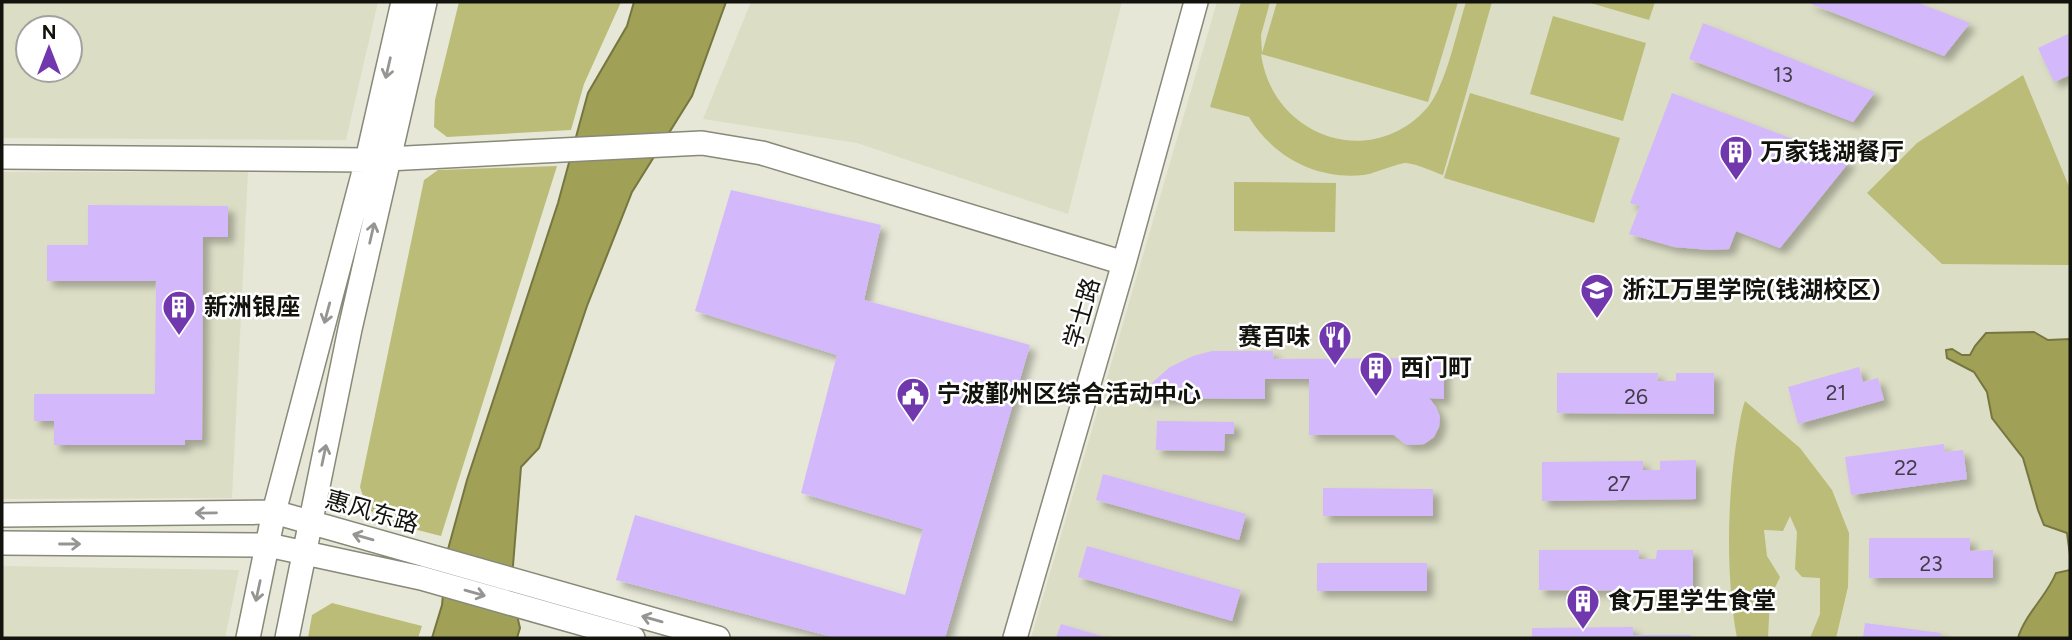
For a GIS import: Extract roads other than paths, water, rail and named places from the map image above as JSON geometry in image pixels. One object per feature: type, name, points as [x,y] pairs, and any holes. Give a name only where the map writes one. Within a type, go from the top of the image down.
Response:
[{"type":"street","points":[[287,638],[350,329],[403,2]]},
{"type":"street","points":[[248,638],[274,512],[425,2]]},
{"type":"street","name":"学士路","points":[[1015,638],[1124,263],[1196,2]]},
{"type":"street","points":[[2,157],[378,159],[702,143],[762,153],[1124,263]]},
{"type":"street","name":"惠风东路","points":[[2,515],[274,512],[718,638]]},
{"type":"street","name":"惠风东路","points":[[2,543],[268,545],[421,578],[633,638]]},
{"type":"place","name":"万家钱湖餐厅","points":[[1736,182]]},
{"type":"place","name":"浙江万里学院(钱湖校区)","points":[[1597,320]]},
{"type":"place","name":"新洲银座","points":[[179,337]]},
{"type":"place","name":"赛百味","points":[[1335,367]]},
{"type":"place","name":"西门町","points":[[1376,398]]},
{"type":"place","name":"宁波鄞州区综合活动中心","points":[[913,424]]},
{"type":"place","name":"食万里学生食堂","points":[[1583,631]]}]
